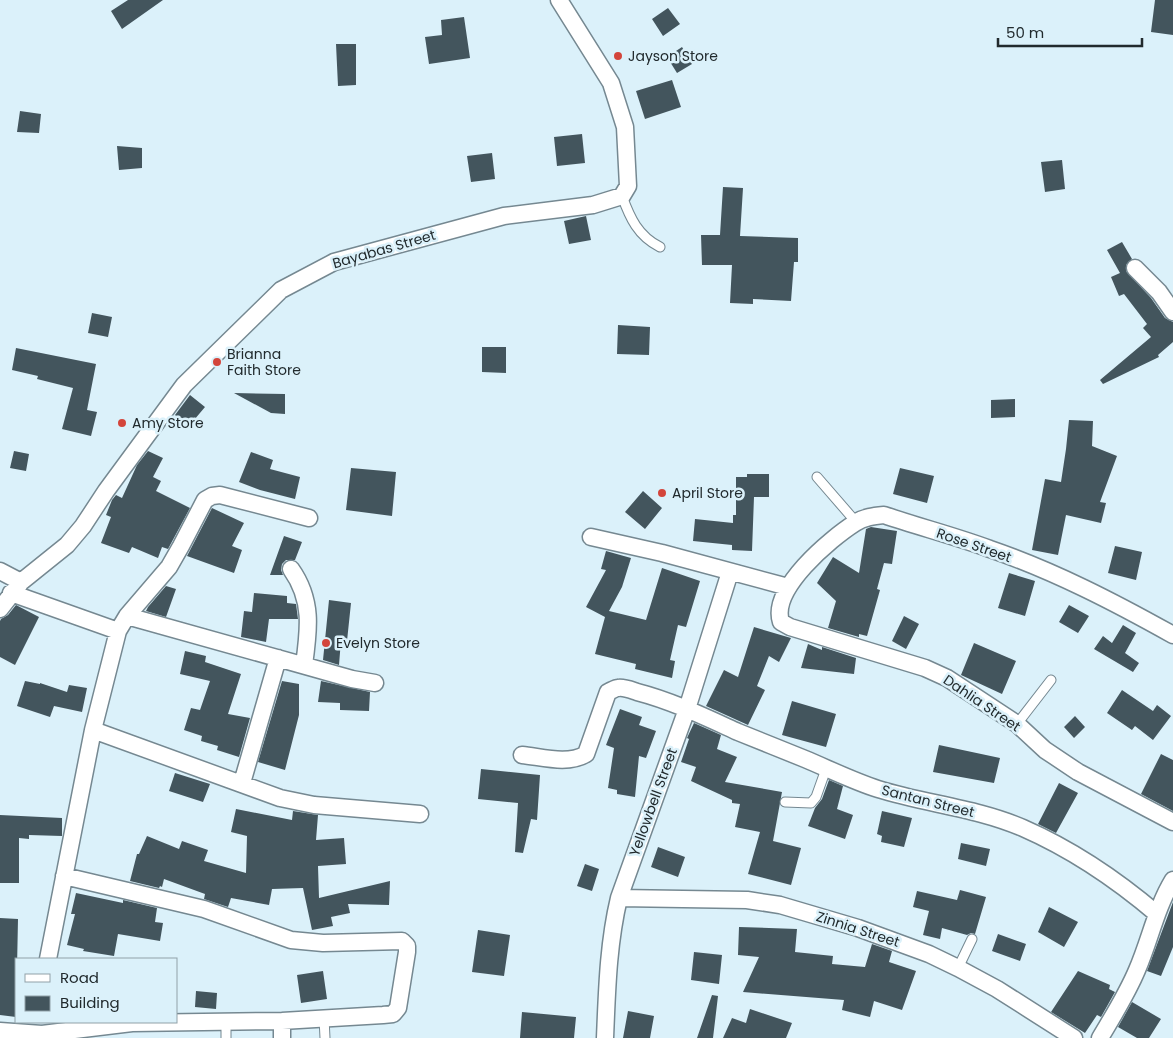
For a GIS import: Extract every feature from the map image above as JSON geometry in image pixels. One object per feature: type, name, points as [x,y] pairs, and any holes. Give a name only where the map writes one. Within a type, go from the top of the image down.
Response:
[{"type":"street","points":[[559,0],[612,83],[625,126],[628,186],[622,196]]},
{"type":"street","name":"Bayabas Street","points":[[0,609],[16,588],[67,546],[184,385],[281,290],[334,262],[504,216],[593,205],[622,196]]},
{"type":"street","points":[[1135,268],[1159,292],[1173,312]]},
{"type":"street","points":[[48,958],[93,730],[118,631],[127,616],[169,567],[205,500],[212,496],[220,495],[308,518]]},
{"type":"street","name":"Rose Street","points":[[788,587],[804,566],[856,522],[872,516],[884,515],[990,549],[1063,578],[1117,604],[1173,635]]},
{"type":"street","points":[[591,536],[788,587]]},
{"type":"street","points":[[291,569],[299,580],[304,593],[308,634],[304,665]]},
{"type":"street","points":[[0,571],[16,588],[118,631]]},
{"type":"street","name":"Yellowbell Street","points":[[605,1038],[609,959],[613,925],[619,898],[687,709],[730,572]]},
{"type":"street","name":"Dahlia Street","points":[[788,587],[778,614],[781,622],[790,627],[932,671],[968,690],[1016,724],[1045,750],[1078,772],[1173,822]]},
{"type":"street","points":[[127,616],[352,679],[375,683]]},
{"type":"street","points":[[242,783],[278,658]]},
{"type":"street","name":"Santan Street","points":[[522,755],[577,760],[586,754],[608,692],[618,688],[650,695],[877,789],[914,799],[947,804],[992,816],[1024,828],[1093,866],[1139,899],[1156,914]]},
{"type":"street","points":[[93,730],[280,798],[314,805],[420,814]]},
{"type":"street","points":[[0,1031],[42,1031],[132,1023],[226,1030],[282,1021],[393,1014],[398,1008],[407,952],[402,940],[323,943],[291,940],[204,909],[64,876]]},
{"type":"street","points":[[1100,1038],[1138,970],[1156,914],[1173,880]]},
{"type":"street","name":"Zinnia Street","points":[[619,898],[747,900],[780,905],[858,928],[929,954],[958,968],[997,989],[1074,1038]]},
{"type":"street","points":[[282,1021],[282,1038]]},
{"type":"lane","points":[[622,196],[631,221],[642,235],[660,247]]},
{"type":"lane","points":[[817,477],[856,522]]},
{"type":"lane","points":[[1016,724],[1051,680]]},
{"type":"lane","points":[[785,802],[811,803],[816,797],[826,769]]},
{"type":"lane","points":[[958,968],[972,939]]},
{"type":"lane","points":[[324,1018],[325,1038]]},
{"type":"building","points":[[128,0],[163,0],[122,29],[111,11]]},
{"type":"building","points":[[1155,0],[1173,0],[1173,35],[1151,32]]},
{"type":"building","points":[[668,8],[680,24],[663,36],[652,19]]},
{"type":"building","points":[[464,17],[470,58],[429,64],[425,37],[442,35],[441,20]]},
{"type":"building","points":[[336,44],[356,44],[356,85],[338,86]]},
{"type":"building","points":[[682,47],[692,64],[677,73],[667,57]]},
{"type":"building","points":[[672,80],[681,107],[645,119],[636,91]]},
{"type":"building","points":[[20,111],[41,114],[39,133],[17,132]]},
{"type":"building","points":[[582,134],[585,163],[557,166],[554,137]]},
{"type":"building","points":[[117,146],[142,148],[142,168],[119,170]]},
{"type":"building","points":[[492,153],[495,179],[471,182],[467,156]]},
{"type":"building","points":[[1062,160],[1065,189],[1045,192],[1041,162]]},
{"type":"building","points":[[723,187],[743,188],[740,236],[798,238],[798,262],[794,262],[791,301],[753,299],[753,304],[730,303],[732,265],[702,265],[701,235],[720,235]]},
{"type":"building","points":[[586,216],[591,240],[569,244],[564,221]]},
{"type":"building","points":[[1122,242],[1132,259],[1126,265],[1126,271],[1151,298],[1165,318],[1173,322],[1173,342],[1158,355],[1159,357],[1103,384],[1100,380],[1151,337],[1143,328],[1147,324],[1124,294],[1119,296],[1111,277],[1120,273],[1107,250]]},
{"type":"building","points":[[92,313],[112,317],[108,337],[88,333]]},
{"type":"building","points":[[618,325],[650,327],[649,355],[617,354]]},
{"type":"building","points":[[482,347],[506,347],[506,373],[482,372]]},
{"type":"building","points":[[16,348],[96,364],[87,410],[97,412],[91,436],[62,429],[73,388],[37,379],[38,376],[12,370]]},
{"type":"building","points":[[234,393],[285,394],[285,414],[271,413]]},
{"type":"building","points":[[190,395],[205,407],[189,426],[175,415]]},
{"type":"building","points":[[1015,399],[1015,417],[991,418],[991,400]]},
{"type":"building","points":[[1069,420],[1093,421],[1092,446],[1117,456],[1100,502],[1106,503],[1101,523],[1066,515],[1058,555],[1032,550],[1045,479],[1061,482]]},
{"type":"building","points":[[14,451],[29,454],[26,471],[10,468]]},
{"type":"building","points":[[148,451],[163,458],[153,477],[161,481],[156,491],[190,508],[168,549],[162,547],[158,558],[132,547],[129,553],[101,543],[111,517],[106,515],[112,500],[116,495],[122,498],[137,465]]},
{"type":"building","points":[[251,452],[273,460],[270,469],[300,477],[295,499],[260,490],[239,482]]},
{"type":"building","points":[[351,468],[396,472],[392,516],[346,510]]},
{"type":"building","points":[[900,468],[934,476],[927,503],[893,494]]},
{"type":"building","points":[[747,474],[769,474],[769,497],[754,497],[752,551],[732,550],[732,545],[693,541],[695,519],[733,523],[733,515],[736,515],[736,477],[747,477]]},
{"type":"building","points":[[643,491],[662,508],[645,529],[625,512]]},
{"type":"building","points":[[212,508],[244,523],[232,546],[242,550],[234,573],[187,556]]},
{"type":"building","points":[[871,527],[897,531],[892,564],[884,563],[877,589],[880,590],[867,636],[859,634],[859,637],[828,628],[836,601],[817,583],[833,557],[859,573],[866,529]]},
{"type":"building","points":[[284,536],[302,542],[295,560],[286,560],[282,564],[281,570],[283,575],[270,575]]},
{"type":"building","points":[[1115,546],[1142,552],[1136,580],[1108,573]]},
{"type":"building","points":[[606,551],[631,558],[622,587],[609,611],[646,620],[662,568],[700,581],[686,627],[678,625],[670,660],[675,661],[672,678],[635,669],[636,664],[595,654],[605,617],[586,607],[606,570],[601,569]]},
{"type":"building","points":[[1009,573],[1035,581],[1025,616],[998,608]]},
{"type":"building","points":[[166,586],[176,589],[166,617],[146,611],[148,607]]},
{"type":"building","points":[[254,593],[287,596],[287,603],[296,604],[298,619],[269,619],[266,642],[241,637],[244,611],[252,612]]},
{"type":"building","points":[[329,600],[351,603],[347,641],[341,640],[339,665],[323,660]]},
{"type":"building","points":[[16,605],[39,617],[15,665],[0,657],[0,621]]},
{"type":"building","points":[[1069,605],[1089,616],[1078,633],[1059,622]]},
{"type":"building","points":[[904,616],[919,624],[906,649],[892,641]]},
{"type":"building","points":[[1123,625],[1136,633],[1125,653],[1139,663],[1133,672],[1094,649],[1103,636],[1112,643]]},
{"type":"building","points":[[754,627],[791,638],[779,662],[769,656],[757,686],[765,690],[748,725],[706,706],[724,670],[738,677]]},
{"type":"building","points":[[974,643],[1016,661],[1002,694],[961,675]]},
{"type":"building","points":[[808,644],[822,650],[822,647],[856,658],[854,674],[801,668]]},
{"type":"building","points":[[185,651],[206,656],[205,662],[241,674],[228,714],[250,718],[239,757],[217,750],[218,746],[201,741],[202,736],[184,730],[191,708],[200,710],[210,681],[180,674]]},
{"type":"building","points":[[25,681],[40,683],[67,692],[69,685],[87,688],[82,712],[54,706],[50,717],[17,706]]},
{"type":"building","points":[[282,681],[299,684],[299,715],[285,770],[258,762]]},
{"type":"building","points":[[321,681],[370,692],[369,711],[340,710],[340,703],[318,702]]},
{"type":"building","points":[[1122,690],[1153,711],[1157,705],[1171,716],[1153,740],[1135,726],[1132,730],[1107,713]]},
{"type":"building","points":[[792,701],[836,714],[826,747],[782,735]]},
{"type":"building","points":[[620,709],[642,717],[639,725],[656,731],[646,758],[639,756],[635,797],[617,794],[617,790],[608,788],[614,748],[606,745]]},
{"type":"building","points":[[1075,716],[1085,727],[1074,738],[1064,727]]},
{"type":"building","points":[[694,723],[721,735],[717,749],[737,757],[725,782],[782,792],[773,841],[801,848],[791,885],[748,874],[760,832],[735,827],[740,804],[732,803],[732,800],[691,781],[696,767],[681,762],[689,739],[687,738]]},
{"type":"building","points":[[939,745],[1000,758],[994,783],[933,772]]},
{"type":"building","points":[[1161,754],[1173,760],[1173,811],[1141,794]]},
{"type":"building","points":[[481,769],[540,775],[537,820],[531,819],[523,853],[515,852],[518,803],[478,799]]},
{"type":"building","points":[[175,773],[210,784],[203,802],[169,791]]},
{"type":"building","points":[[829,780],[843,786],[837,809],[853,815],[845,839],[808,826],[815,808],[822,799]]},
{"type":"building","points":[[1059,783],[1078,793],[1056,833],[1038,824]]},
{"type":"building","points":[[236,809],[292,820],[293,811],[318,815],[316,840],[344,838],[346,864],[318,866],[319,898],[390,881],[389,905],[348,904],[350,913],[331,917],[333,926],[312,930],[303,888],[272,889],[269,905],[231,898],[228,907],[204,899],[205,894],[164,879],[162,887],[160,886],[159,888],[130,881],[137,854],[139,854],[147,836],[179,849],[182,841],[208,850],[204,861],[246,873],[247,836],[231,832]]},
{"type":"building","points":[[882,811],[912,818],[904,847],[881,842],[882,836],[877,834]]},
{"type":"building","points":[[0,815],[62,818],[62,836],[29,835],[29,839],[19,838],[19,883],[0,883]]},
{"type":"building","points":[[961,843],[990,849],[986,866],[958,859]]},
{"type":"building","points":[[658,847],[685,857],[678,877],[651,867]]},
{"type":"building","points":[[585,864],[599,869],[592,891],[577,886]]},
{"type":"building","points":[[960,890],[986,897],[975,934],[967,935],[942,928],[940,939],[923,935],[929,911],[913,907],[917,891],[957,900]]},
{"type":"building","points":[[76,893],[123,903],[123,900],[157,908],[155,922],[163,923],[160,941],[118,934],[114,956],[83,951],[84,949],[67,945],[75,914],[71,914]]},
{"type":"building","points":[[1173,902],[1173,947],[1161,976],[1147,971]]},
{"type":"building","points":[[1049,907],[1078,922],[1064,947],[1038,932]]},
{"type":"building","points":[[0,918],[18,919],[17,958],[15,958],[15,1017],[0,1015]]},
{"type":"building","points":[[739,927],[797,929],[795,952],[833,956],[832,964],[865,967],[872,944],[892,951],[889,962],[916,971],[902,1010],[874,1001],[870,1017],[842,1010],[844,1000],[743,992],[759,957],[738,955]]},
{"type":"building","points":[[478,930],[510,935],[504,976],[472,972]]},
{"type":"building","points":[[998,934],[1026,944],[1020,961],[992,951]]},
{"type":"building","points":[[694,952],[722,955],[719,984],[691,980]]},
{"type":"building","points":[[323,971],[327,999],[301,1003],[297,975]]},
{"type":"building","points":[[1078,971],[1110,985],[1109,989],[1115,992],[1101,1017],[1097,1015],[1085,1033],[1051,1012]]},
{"type":"building","points":[[196,991],[217,993],[216,1009],[195,1007]]},
{"type":"building","points":[[712,995],[718,996],[713,1038],[697,1038]]},
{"type":"building","points":[[1132,1002],[1161,1019],[1149,1038],[1137,1038],[1118,1027]]},
{"type":"building","points":[[750,1009],[792,1023],[786,1038],[723,1038],[732,1018],[746,1023]]},
{"type":"building","points":[[628,1011],[654,1016],[650,1038],[623,1038]]},
{"type":"building","points":[[522,1012],[576,1017],[574,1038],[520,1038]]},
{"type":"place","name":"Jayson Store","points":[[618,56]]},
{"type":"place","name":"Brianna Faith Store","points":[[217,362]]},
{"type":"place","name":"Amy Store","points":[[122,423]]},
{"type":"place","name":"April Store","points":[[662,493]]},
{"type":"place","name":"Evelyn Store","points":[[326,643]]}]
